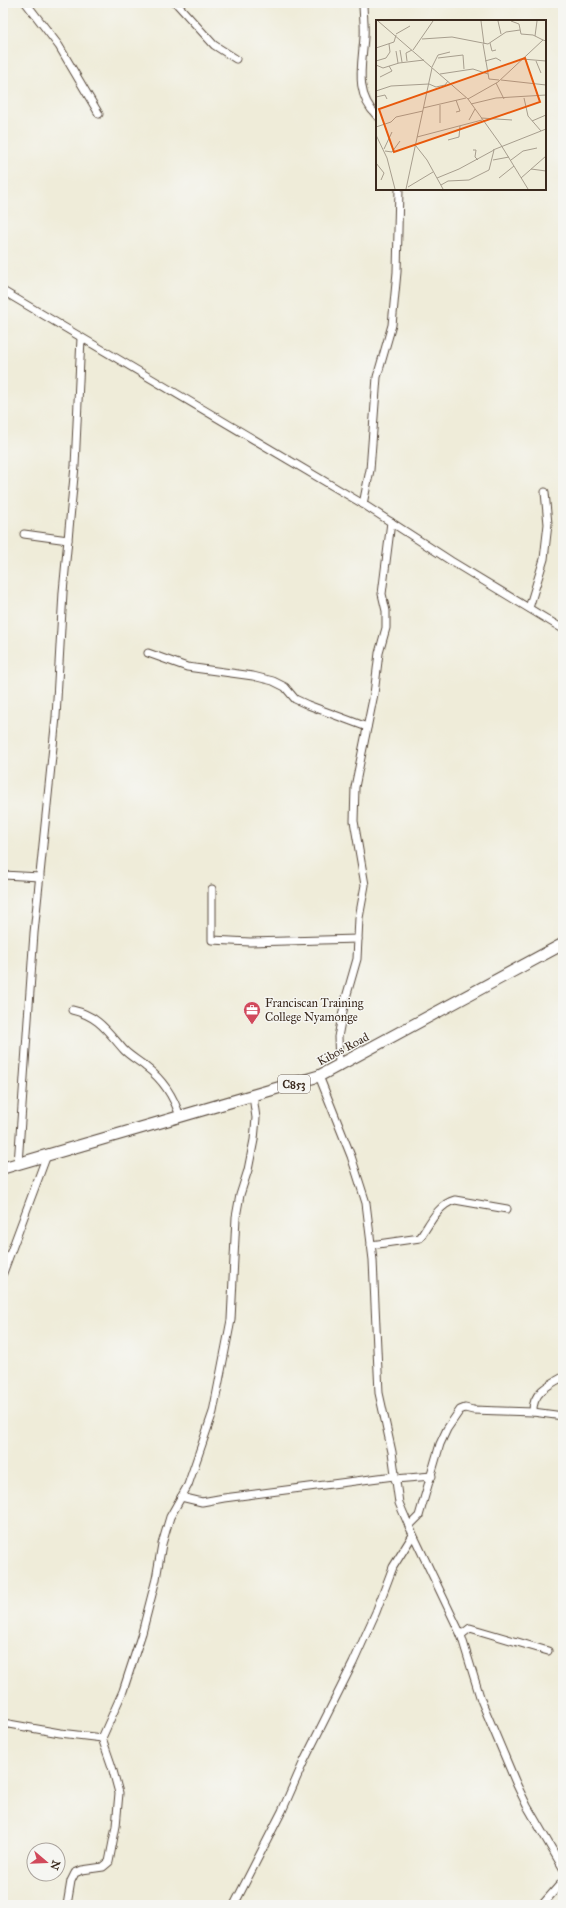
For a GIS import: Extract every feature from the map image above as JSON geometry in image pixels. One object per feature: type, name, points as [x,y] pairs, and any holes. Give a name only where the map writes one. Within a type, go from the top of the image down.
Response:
[{"type":"main road","name":"Kibos Road","points":[[3,1168],[319,1076],[563,944]]},
{"type":"street","points":[[26,3],[59,46],[99,114]]},
{"type":"street","points":[[176,3],[214,45],[236,59]]},
{"type":"street","points":[[362,3],[365,35],[361,86],[368,103],[376,115]]},
{"type":"street","points":[[363,504],[370,470],[377,378],[392,325],[398,272],[399,190]]},
{"type":"street","points":[[3,291],[363,504],[563,628]]},
{"type":"street","points":[[18,1164],[34,933],[56,717],[62,592],[75,466],[81,338]]},
{"type":"street","points":[[529,608],[544,559],[548,524],[545,492]]},
{"type":"street","points":[[339,1066],[338,1037],[345,1001],[356,959],[359,918],[365,885],[353,806],[357,770],[377,677],[379,653],[386,628],[386,611],[382,594],[392,522]]},
{"type":"street","points":[[24,534],[68,540]]},
{"type":"street","points":[[148,653],[187,668],[253,676],[273,681],[286,687],[295,699],[367,727]]},
{"type":"street","points":[[3,875],[40,878]]},
{"type":"street","points":[[212,889],[212,940],[250,942],[358,939]]},
{"type":"street","points":[[72,1010],[93,1018],[114,1037],[128,1054],[157,1075],[174,1100],[180,1117]]},
{"type":"street","points":[[319,1076],[351,1156],[366,1203],[371,1245],[379,1393],[392,1452],[399,1503],[460,1634],[484,1707],[516,1784],[530,1813],[563,1868]]},
{"type":"street","points":[[67,1905],[71,1881],[76,1873],[103,1867],[109,1862],[116,1826],[118,1793],[112,1767],[102,1738],[126,1684],[150,1606],[162,1544],[170,1517],[188,1485],[213,1412],[231,1320],[236,1217],[254,1140],[256,1118],[253,1096]]},
{"type":"street","points":[[3,1273],[47,1155]]},
{"type":"street","points":[[371,1245],[420,1238],[434,1216],[450,1201],[455,1200],[507,1209]]},
{"type":"street","points":[[533,1412],[533,1405],[536,1396],[548,1386],[563,1377]]},
{"type":"street","points":[[409,1526],[419,1516],[432,1476],[440,1444],[447,1429],[460,1410],[465,1408],[473,1410],[533,1412],[563,1416]]},
{"type":"street","points":[[181,1497],[202,1502],[224,1498],[395,1478],[432,1476]]},
{"type":"street","points":[[234,1905],[282,1811],[304,1761],[358,1651],[376,1612],[393,1567],[413,1535]]},
{"type":"street","points":[[460,1634],[470,1628],[548,1652]]},
{"type":"street","points":[[3,1723],[60,1734],[102,1738]]},
{"type":"street","points":[[542,1905],[563,1881]]},
{"type":"place","name":"Franciscan Training College Nyamonge","points":[[252,1025]]}]
